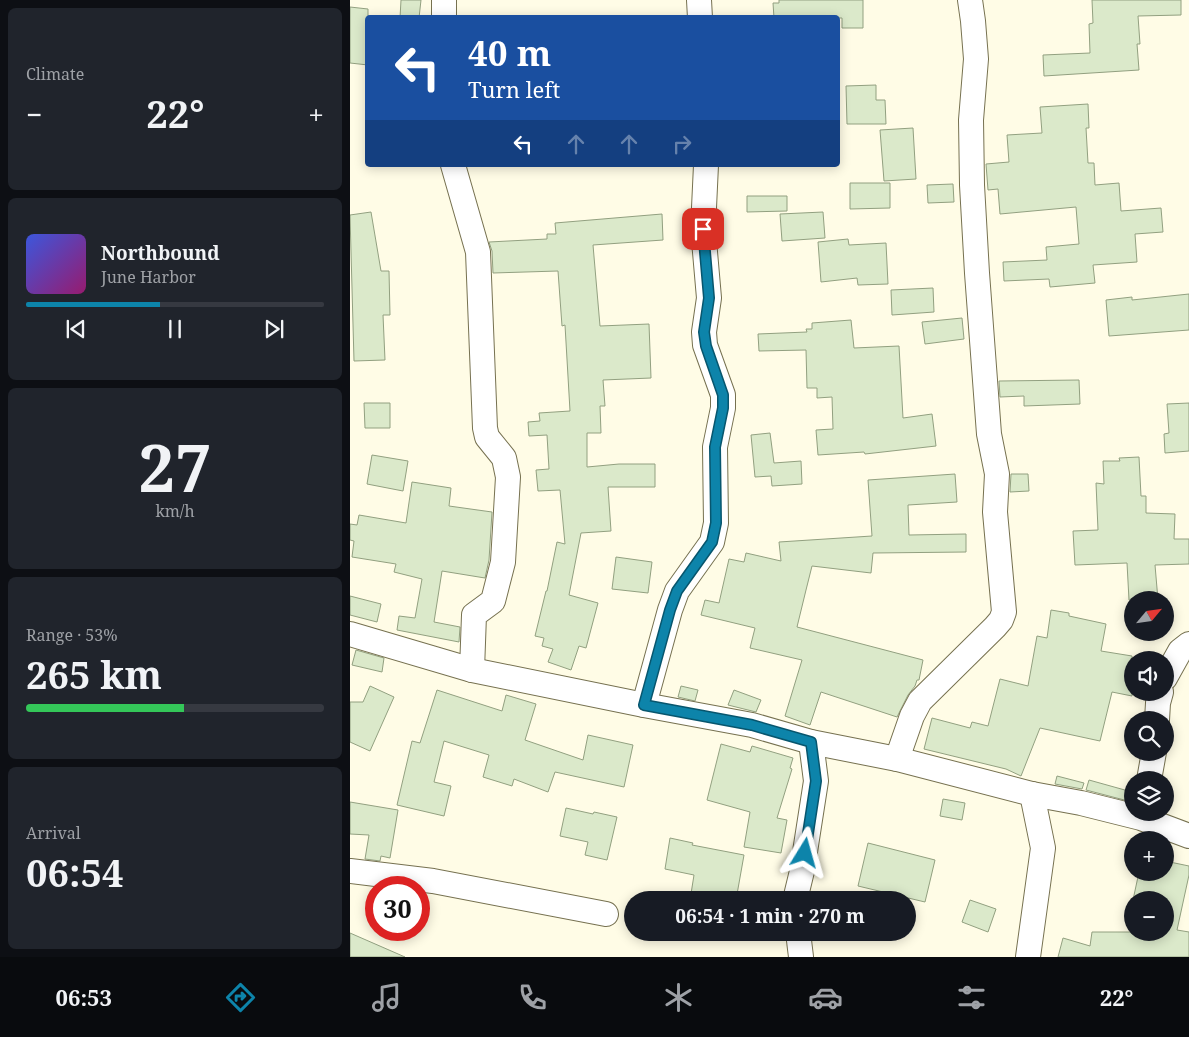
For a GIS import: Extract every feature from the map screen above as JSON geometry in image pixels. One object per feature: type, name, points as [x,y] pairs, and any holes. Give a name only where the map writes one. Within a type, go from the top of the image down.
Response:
[{"type":"street","points":[[444,0],[444,15]]},
{"type":"street","points":[[699,0],[700,15]]},
{"type":"street","points":[[896,759],[912,716],[920,701],[995,627],[1001,620],[1004,612],[995,512],[997,474],[989,434],[976,263],[971,120],[976,58],[970,0]]},
{"type":"street","points":[[454,167],[478,252],[485,428],[487,437],[504,458],[508,477],[503,562],[493,601],[474,615],[472,670]]},
{"type":"street","points":[[644,705],[674,597],[712,542],[716,523],[715,447],[723,408],[723,395],[706,346],[704,332],[709,298],[703,229],[706,167]]},
{"type":"street","points":[[350,634],[472,670],[752,725],[811,742],[896,759],[1032,794],[1124,812]]},
{"type":"street","points":[[1174,662],[1180,651],[1189,644]]},
{"type":"street","points":[[796,891],[802,871],[816,781],[811,742]]},
{"type":"street","points":[[1028,957],[1043,848],[1032,794]]},
{"type":"street","points":[[1154,821],[1189,836]]},
{"type":"street","points":[[350,871],[433,881],[606,914]]},
{"type":"street","points":[[799,941],[801,957]]},
{"type":"building","points":[[401,0],[421,0],[419,15],[400,15]]},
{"type":"building","points":[[779,0],[863,0],[863,28],[842,28],[842,18],[840,18],[840,15],[774,15],[773,3],[779,3]]},
{"type":"building","points":[[1092,0],[1181,0],[1181,15],[1138,16],[1140,44],[1137,44],[1139,70],[1044,76],[1043,55],[1090,53],[1089,24],[1093,23]]},
{"type":"building","points":[[350,7],[368,9],[368,15],[365,15],[365,65],[350,63]]},
{"type":"building","points":[[876,85],[876,100],[885,100],[886,124],[847,124],[846,86]]},
{"type":"building","points":[[1088,104],[1089,128],[1086,128],[1088,163],[1094,163],[1095,185],[1119,183],[1121,211],[1161,208],[1163,232],[1135,234],[1137,262],[1093,265],[1095,283],[1050,287],[1049,279],[1004,281],[1003,262],[1047,260],[1046,247],[1079,244],[1076,207],[1000,214],[998,189],[988,190],[986,164],[1009,162],[1007,135],[1042,133],[1040,107]]},
{"type":"building","points":[[913,128],[916,179],[884,181],[880,130]]},
{"type":"building","points":[[850,183],[890,183],[890,208],[850,209]]},
{"type":"building","points":[[953,184],[954,202],[928,203],[927,185]]},
{"type":"building","points":[[747,196],[787,196],[787,211],[747,212]]},
{"type":"building","points":[[371,212],[381,271],[389,271],[390,315],[383,315],[385,360],[354,361],[350,215]]},
{"type":"building","points":[[823,212],[825,238],[782,241],[780,214]]},
{"type":"building","points":[[662,214],[663,240],[593,245],[600,326],[649,324],[651,378],[603,380],[605,406],[600,406],[601,433],[587,433],[587,467],[619,464],[655,464],[655,487],[608,487],[611,531],[581,533],[569,595],[598,603],[586,648],[579,646],[571,670],[548,662],[553,649],[542,646],[544,638],[535,636],[557,542],[565,544],[560,490],[538,491],[536,470],[549,469],[547,435],[529,436],[528,422],[540,421],[539,413],[570,411],[565,325],[562,326],[558,271],[493,273],[492,251],[489,242],[547,239],[547,234],[556,234],[555,223]]},
{"type":"building","points":[[848,239],[849,245],[886,243],[888,284],[858,285],[857,278],[821,282],[818,242]]},
{"type":"building","points":[[933,288],[934,312],[892,315],[891,290]]},
{"type":"building","points":[[1189,294],[1189,330],[1109,336],[1106,300],[1132,297],[1132,300]]},
{"type":"building","points":[[962,318],[964,339],[925,344],[922,322]]},
{"type":"building","points":[[851,320],[854,348],[899,346],[903,418],[932,414],[936,446],[865,454],[864,452],[818,455],[816,430],[833,429],[832,397],[817,398],[817,388],[807,388],[806,350],[759,351],[758,334],[807,332],[806,329],[812,329],[812,323]]},
{"type":"building","points":[[1079,380],[1080,404],[1024,406],[1024,396],[1000,397],[999,381]]},
{"type":"building","points":[[364,403],[390,403],[390,428],[365,428]]},
{"type":"building","points":[[1189,403],[1189,451],[1165,453],[1164,434],[1169,433],[1167,404]]},
{"type":"building","points":[[770,433],[774,463],[801,461],[802,484],[772,486],[771,476],[755,477],[751,435]]},
{"type":"building","points":[[372,455],[408,461],[403,491],[367,484]]},
{"type":"building","points":[[1139,457],[1141,496],[1146,496],[1146,513],[1175,514],[1174,539],[1189,539],[1189,564],[1155,565],[1157,591],[1129,591],[1127,563],[1075,565],[1073,531],[1098,530],[1096,483],[1104,484],[1103,461],[1120,461],[1119,458]]},
{"type":"building","points":[[955,474],[957,502],[908,505],[909,535],[966,534],[966,552],[873,553],[871,573],[812,566],[797,627],[923,660],[919,680],[917,680],[908,695],[897,717],[821,692],[810,725],[785,716],[802,660],[750,648],[755,628],[701,615],[705,600],[719,603],[729,559],[744,562],[746,553],[781,561],[779,542],[872,536],[868,480]]},
{"type":"building","points":[[1011,474],[1028,474],[1029,491],[1010,492]]},
{"type":"building","points":[[412,482],[451,488],[449,506],[492,512],[489,560],[485,578],[442,571],[434,622],[460,627],[459,642],[397,630],[399,616],[415,618],[422,579],[394,572],[396,564],[352,557],[354,541],[350,540],[350,524],[357,525],[359,515],[406,523]]},
{"type":"building","points":[[616,557],[652,562],[648,593],[612,589]]},
{"type":"building","points":[[350,596],[381,604],[377,622],[350,615]]},
{"type":"building","points":[[1051,610],[1069,613],[1069,616],[1106,624],[1101,651],[1124,655],[1124,694],[1112,692],[1100,741],[1040,728],[1021,776],[1006,769],[924,749],[932,718],[970,728],[972,722],[988,726],[1000,679],[1028,686],[1037,636],[1047,638]]},
{"type":"building","points":[[356,650],[384,658],[382,672],[352,665]]},
{"type":"building","points":[[370,686],[394,697],[370,751],[350,742],[350,702],[363,702]]},
{"type":"building","points":[[681,686],[698,690],[695,701],[678,697]]},
{"type":"building","points":[[437,690],[502,711],[506,695],[536,704],[525,740],[583,760],[588,735],[633,745],[624,787],[555,772],[548,792],[514,779],[512,786],[483,777],[489,755],[444,741],[434,782],[451,786],[444,816],[397,805],[412,741],[420,743]]},
{"type":"building","points":[[734,690],[761,700],[756,712],[728,705]]},
{"type":"building","points":[[721,744],[750,752],[752,746],[793,758],[790,768],[792,769],[777,818],[787,820],[781,853],[744,847],[750,812],[707,800]]},
{"type":"building","points":[[1057,776],[1084,783],[1082,789],[1055,784]]},
{"type":"building","points":[[1089,780],[1124,790],[1124,800],[1086,790]]},
{"type":"building","points":[[943,799],[965,803],[962,820],[940,816]]},
{"type":"building","points":[[350,802],[398,810],[390,858],[381,856],[380,861],[365,859],[369,835],[350,834]]},
{"type":"building","points":[[566,808],[617,817],[607,860],[585,855],[588,842],[560,836]]},
{"type":"building","points":[[670,838],[693,843],[692,845],[744,855],[738,891],[691,891],[694,875],[665,869]]},
{"type":"building","points":[[868,843],[935,860],[925,902],[916,900],[916,891],[879,891],[858,886]]},
{"type":"building","points":[[1174,863],[1189,866],[1189,875],[1177,930],[1189,932],[1189,957],[1058,957],[1063,938],[1090,946],[1092,932],[1124,932],[1124,941],[1174,941],[1174,891],[1135,891],[1137,881],[1174,881]]},
{"type":"building","points":[[970,900],[996,909],[988,932],[962,922]]},
{"type":"building","points":[[350,933],[405,957],[350,957]]},
{"type":"route","points":[[703,229],[709,298],[704,332],[706,346],[723,395],[723,408],[715,447],[716,523],[712,542],[677,591],[644,705],[752,725],[811,742],[816,781],[805,853]]}]
